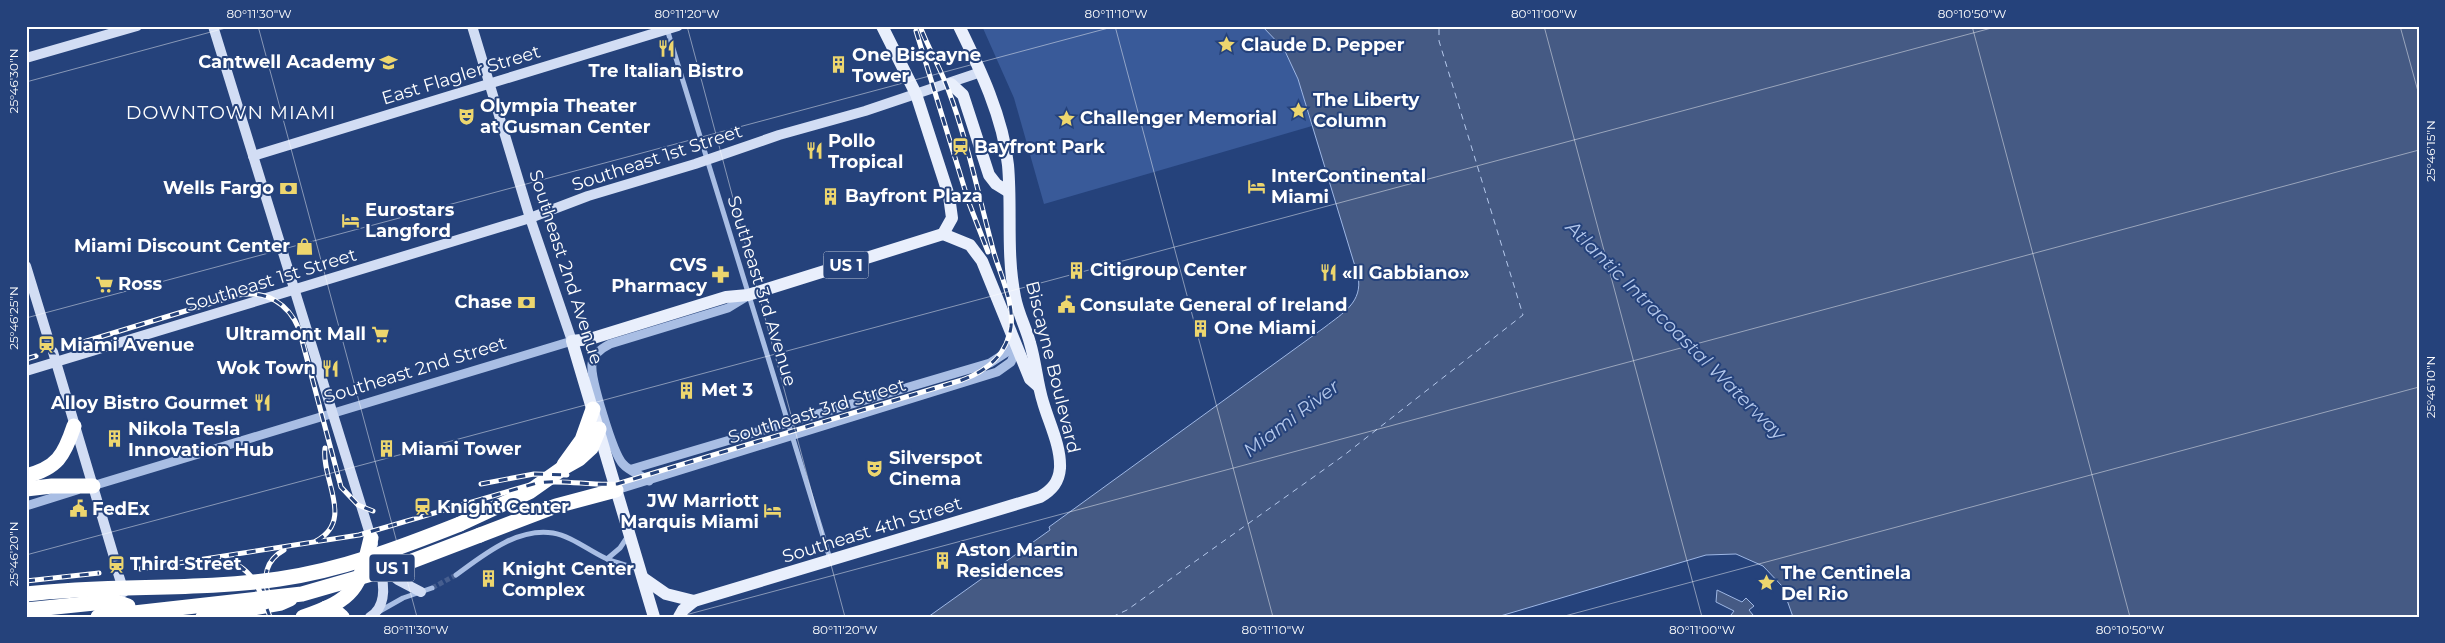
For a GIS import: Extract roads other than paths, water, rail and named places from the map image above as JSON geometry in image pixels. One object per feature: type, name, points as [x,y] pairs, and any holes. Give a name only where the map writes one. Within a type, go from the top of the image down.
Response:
[{"type":"highway","name":"US 1","points":[[563,468],[582,440],[594,410]]},
{"type":"highway","points":[[26,476],[44,470],[58,460],[64,453],[74,426]]},
{"type":"highway","name":"US 1","points":[[26,594],[101,587],[226,585],[280,579],[357,561],[460,524],[529,492],[579,459],[591,448],[599,429]]},
{"type":"highway","points":[[26,489],[52,486],[93,486]]},
{"type":"highway","name":"US 1","points":[[203,617],[280,603],[302,594],[399,566],[550,508],[616,490]]},
{"type":"highway","points":[[303,617],[338,602],[357,586],[365,567],[371,538]]},
{"type":"highway","points":[[87,604],[97,617],[302,594]]},
{"type":"highway","points":[[26,610],[114,601],[129,611]]},
{"type":"highway","points":[[326,608],[342,617]]},
{"type":"main road","points":[[26,58],[136,26]]},
{"type":"main road","points":[[213,26],[379,566],[384,590],[373,615]]},
{"type":"main road","name":"Southeast 2nd Avenue","points":[[472,26],[530,218],[594,410],[654,617]]},
{"type":"main road","name":"East Flagler Street","points":[[253,156],[678,26]]},
{"type":"main road","points":[[882,26],[916,94],[952,207],[951,223],[942,234],[970,245],[977,253],[986,268],[1030,379],[1038,386]]},
{"type":"main road","name":"Biscayne Boulevard","points":[[959,26],[981,72],[1004,142],[1009,192],[1011,274],[1019,315],[1030,340],[1038,372],[1038,386],[1059,456],[1060,469],[1056,484]]},
{"type":"main road","name":"Southeast 1st Street","points":[[26,371],[54,357],[293,290],[530,218],[588,196],[950,84],[981,72]]},
{"type":"main road","points":[[950,84],[963,95],[989,175],[996,184],[1009,192]]},
{"type":"main road","name":"Southeast 2nd Street","points":[[572,341],[590,338],[726,297],[748,296],[942,234]]},
{"type":"main road","points":[[26,266],[48,338]]},
{"type":"main road","points":[[1017,348],[1019,341],[1019,315]]},
{"type":"main road","points":[[54,357],[114,557]]},
{"type":"main road","name":"Southeast 4th Street","points":[[694,601],[1040,498],[1056,484]]},
{"type":"main road","points":[[379,566],[398,580],[421,592]]},
{"type":"main road","points":[[118,573],[129,611]]},
{"type":"main road","points":[[641,574],[666,594],[694,601]]},
{"type":"main road","points":[[679,617],[683,610],[694,601]]},
{"type":"street","name":"Southeast 3rd Avenue","points":[[667,30],[831,561]]},
{"type":"street","name":"Southeast 2nd Street","points":[[594,358],[610,344],[728,308],[748,296]]},
{"type":"street","name":"Southeast 3rd Street","points":[[632,469],[990,363],[1006,352],[1011,333]]},
{"type":"street","name":"Southeast 2nd Street","points":[[26,506],[572,341]]},
{"type":"street","name":"Southeast 3rd Street","points":[[616,490],[997,372],[1008,365],[1017,348]]},
{"type":"street","name":"Southeast 2nd Avenue","points":[[594,358],[592,371],[611,442],[623,464],[649,481]]},
{"type":"street","name":"Southeast 2nd Avenue","points":[[608,463],[611,442]]},
{"type":"street","points":[[456,575],[497,546],[536,533],[546,532],[561,535],[641,574]]},
{"type":"street","points":[[607,559],[620,548],[630,534]]},
{"type":"street","points":[[373,615],[406,597],[432,588]]},
{"type":"water","points":[[1262,26],[2419,26],[2419,617],[1793,617],[1782,586],[1763,566],[1736,554],[1706,555],[1497,617],[928,617],[1050,530],[1049,527],[1325,327],[1345,312],[1355,300],[1359,285],[1358,276],[1298,79],[1284,49]]},
{"type":"water","points":[[1717,590],[1742,602],[1746,598],[1754,606],[1749,610],[1753,615],[1749,617],[1733,617],[1731,615],[1734,611],[1716,602]]},
{"type":"tunnel","points":[[114,557],[118,573]]},
{"type":"tunnel","points":[[432,588],[456,575]]},
{"type":"railway","points":[[140,569],[359,535],[537,483],[617,484],[962,380],[980,372],[1000,353],[1009,337],[1011,308],[955,109],[945,81],[920,26]]},
{"type":"railway","points":[[916,31],[969,203],[988,252]]},
{"type":"railway","points":[[67,347],[238,295],[258,295],[275,300],[289,312],[299,329],[341,487],[358,505],[373,511]]},
{"type":"railway","points":[[26,359],[36,356]]},
{"type":"railway","points":[[316,541],[327,532],[333,522],[335,511],[327,473],[325,448]]},
{"type":"railway","points":[[481,484],[534,474],[567,475]]},
{"type":"railway","points":[[269,596],[266,582],[267,570],[273,559],[284,550]]},
{"type":"railway","points":[[221,559],[232,562],[240,567],[253,580],[270,617]]},
{"type":"railway","points":[[26,581],[99,573]]},
{"type":"place","name":"Claude D. Pepper","points":[[1227,45]]},
{"type":"place","name":"Tre Italian Bistro","points":[[666,48]]},
{"type":"place","name":"Cantwell Academy","points":[[389,62]]},
{"type":"place","name":"One Biscayne Tower","points":[[838,65]]},
{"type":"place","name":"The Liberty Column","points":[[1299,110]]},
{"type":"place","name":"Olympia Theater at Gusman Center","points":[[466,116]]},
{"type":"place","name":"Challenger Memorial","points":[[1066,118]]},
{"type":"place","name":"Bayfront Park","points":[[960,147]]},
{"type":"place","name":"Pollo Tropical","points":[[814,151]]},
{"type":"place","name":"InterContinental Miami","points":[[1257,186]]},
{"type":"place","name":"Wells Fargo","points":[[288,188]]},
{"type":"place","name":"Bayfront Plaza","points":[[831,196]]},
{"type":"place","name":"Eurostars Langford","points":[[351,220]]},
{"type":"place","name":"Miami Discount Center","points":[[304,246]]},
{"type":"place","name":"Citigroup Center","points":[[1076,270]]},
{"type":"place","name":"«Il Gabbiano»","points":[[1328,273]]},
{"type":"place","name":"CVS Pharmacy","points":[[721,275]]},
{"type":"place","name":"Ross","points":[[104,284]]},
{"type":"place","name":"Chase","points":[[526,302]]},
{"type":"place","name":"Consulate General of Ireland","points":[[1066,305]]},
{"type":"place","name":"One Miami","points":[[1200,328]]},
{"type":"place","name":"Ultramont Mall","points":[[380,334]]},
{"type":"place","name":"Miami Avenue","points":[[46,345]]},
{"type":"place","name":"Wok Town","points":[[330,368]]},
{"type":"place","name":"Met 3","points":[[687,390]]},
{"type":"place","name":"Alloy Bistro Gourmet","points":[[262,403]]},
{"type":"place","name":"Nikola Tesla Innovation Hub","points":[[114,439]]},
{"type":"place","name":"Miami Tower","points":[[387,449]]},
{"type":"place","name":"Silverspot Cinema","points":[[875,468]]},
{"type":"place","name":"Knight Center","points":[[423,507]]},
{"type":"place","name":"FedEx","points":[[78,509]]},
{"type":"place","name":"JW Marriott Marquis Miami","points":[[773,511]]},
{"type":"place","name":"Aston Martin Residences","points":[[942,560]]},
{"type":"place","name":"Third Street","points":[[116,564]]},
{"type":"place","name":"Knight Center Complex","points":[[488,579]]},
{"type":"place","name":"The Centinela Del Rio","points":[[1767,583]]},
{"type":"district","name":"DOWNTOWN MIAMI","points":[[231,112]]},
{"type":"water label","name":"Atlantic Intracoastal Waterway","points":[[1676,330]]},
{"type":"water label","name":"Miami River","points":[[1291,418]]}]
